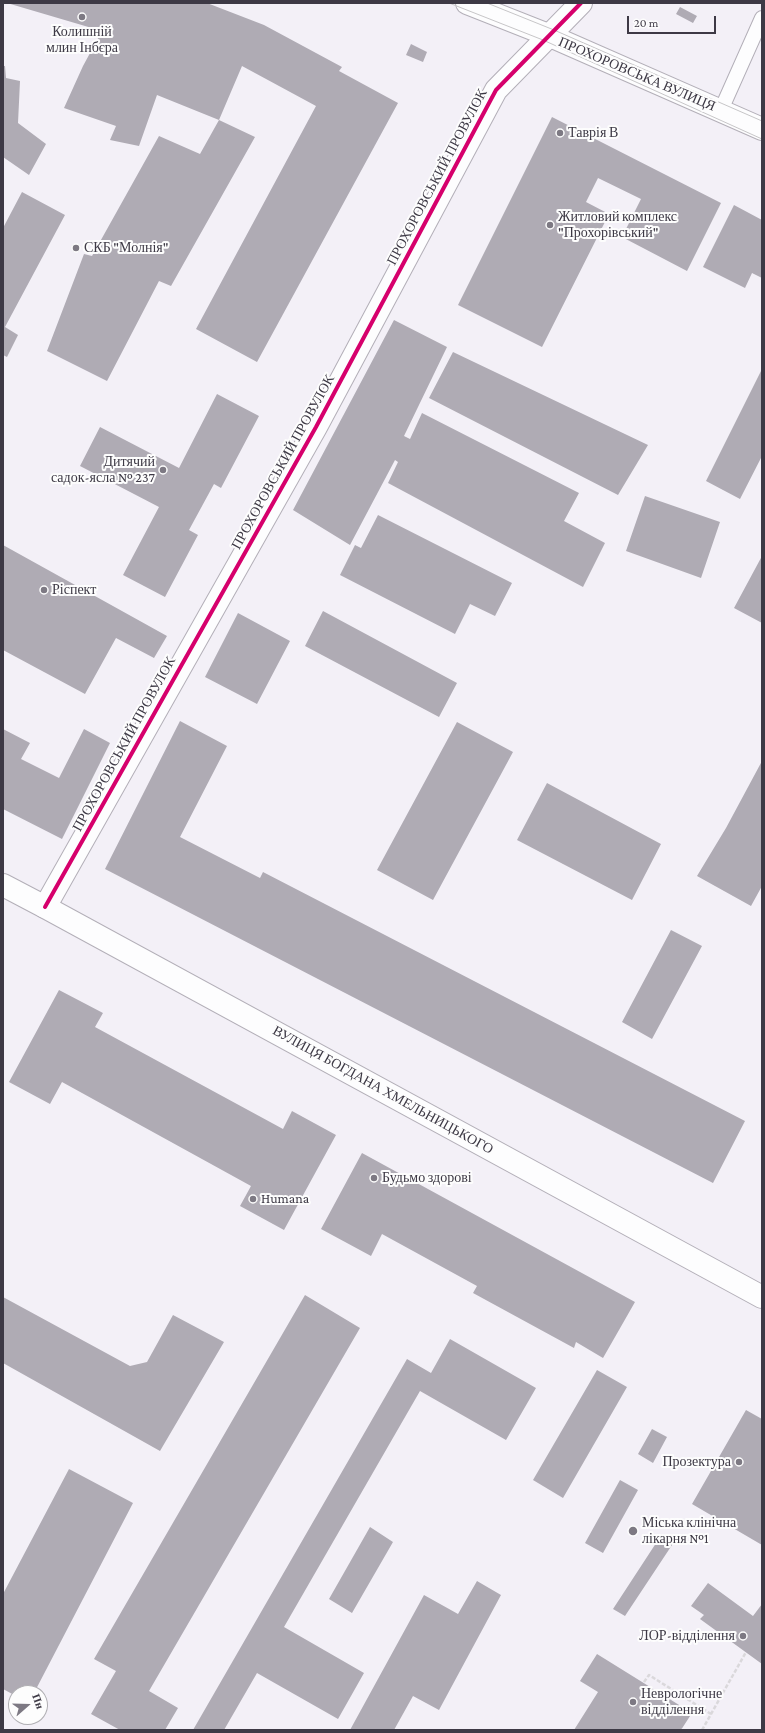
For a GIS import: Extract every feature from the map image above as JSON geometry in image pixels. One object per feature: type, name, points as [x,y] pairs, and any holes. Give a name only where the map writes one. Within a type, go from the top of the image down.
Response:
[{"type":"main road","name":"ПРОХОРОВСЬКА ВУЛИЦЯ","points":[[467,3],[548,35],[762,129]]},
{"type":"main road","name":"ПРОХОРОВСЬКИЙ ПРОВУЛОК","points":[[45,907],[316,427],[496,90],[548,35],[581,3]]},
{"type":"main road","name":"ВУЛИЦЯ БОГДАНА ХМЕЛЬНИЦЬКОГО","points":[[3,885],[762,1297]]},
{"type":"lane","points":[[721,110],[762,18]]},
{"type":"path","points":[[702,1730],[746,1652]]},
{"type":"path","points":[[644,1682],[649,1675],[711,1714]]},
{"type":"building","points":[[7,3],[207,3],[264,25],[342,67],[339,71],[398,103],[257,362],[196,329],[316,106],[242,66],[219,120],[157,95],[139,146],[110,140],[116,126],[64,108],[83,66],[102,31]]},
{"type":"building","points":[[680,7],[697,16],[693,23],[676,14]]},
{"type":"building","points":[[411,44],[427,52],[423,62],[406,55]]},
{"type":"building","points":[[3,66],[5,66],[6,78],[20,81],[18,123],[46,144],[29,175],[3,157]]},
{"type":"building","name":"Житловий комплекс \"Прохорівський\"","points":[[552,117],[721,203],[687,271],[622,237],[641,199],[598,178],[586,202],[609,214],[542,347],[458,305]]},
{"type":"building","points":[[219,120],[255,137],[171,286],[159,281],[107,381],[47,351],[84,254],[92,256],[159,136],[200,154]]},
{"type":"building","points":[[22,192],[65,215],[5,327],[18,335],[7,357],[3,355],[3,228]]},
{"type":"building","points":[[734,205],[762,220],[762,278],[752,273],[745,288],[703,267]]},
{"type":"building","points":[[394,320],[447,347],[404,436],[410,439],[422,413],[579,493],[564,521],[605,543],[583,587],[388,483],[398,462],[395,460],[350,545],[293,510]]},
{"type":"building","points":[[453,352],[648,445],[618,495],[429,398]]},
{"type":"building","points":[[762,369],[762,456],[740,499],[706,481]]},
{"type":"building","points":[[217,394],[259,416],[221,488],[214,484],[189,530],[198,535],[165,597],[123,575],[159,507],[80,466],[100,427],[179,468]]},
{"type":"building","points":[[645,496],[720,522],[701,578],[626,551]]},
{"type":"building","points":[[378,515],[512,583],[495,616],[470,604],[455,634],[340,575],[355,545],[361,548]]},
{"type":"building","name":"Ріспект","points":[[3,545],[167,636],[154,658],[116,638],[85,694],[3,650]]},
{"type":"building","points":[[762,556],[762,623],[734,608]]},
{"type":"building","points":[[323,611],[457,683],[439,717],[305,646]]},
{"type":"building","points":[[238,613],[290,641],[257,704],[205,677]]},
{"type":"building","points":[[180,721],[227,746],[180,837],[260,878],[263,872],[745,1121],[713,1183],[105,869]]},
{"type":"building","points":[[457,722],[513,752],[433,900],[377,870]]},
{"type":"building","points":[[3,729],[30,743],[21,759],[59,778],[84,729],[110,743],[62,839],[3,809]]},
{"type":"building","points":[[762,761],[762,886],[751,906],[697,876],[726,828]]},
{"type":"building","points":[[547,783],[661,844],[632,900],[517,840]]},
{"type":"building","points":[[671,930],[702,946],[652,1039],[622,1022]]},
{"type":"building","points":[[59,990],[103,1013],[95,1027],[283,1129],[292,1111],[336,1135],[284,1230],[240,1206],[251,1186],[62,1082],[50,1104],[9,1082]]},
{"type":"building","points":[[362,1153],[635,1302],[603,1358],[576,1342],[574,1348],[473,1293],[477,1286],[382,1234],[371,1256],[321,1229]]},
{"type":"building","points":[[305,1295],[360,1328],[149,1691],[178,1708],[165,1730],[120,1730],[91,1714],[116,1671],[94,1659]]},
{"type":"building","points":[[3,1297],[130,1366],[147,1362],[173,1315],[224,1342],[160,1451],[3,1363]]},
{"type":"building","points":[[450,1339],[536,1388],[506,1440],[420,1391],[284,1627],[364,1673],[338,1719],[257,1673],[224,1730],[193,1730],[407,1359],[431,1373]]},
{"type":"building","points":[[597,1370],[627,1387],[563,1498],[533,1480]]},
{"type":"building","name":"Прозектура","points":[[746,1410],[762,1419],[762,1545],[692,1504]]},
{"type":"building","points":[[652,1429],[667,1437],[653,1463],[638,1454]]},
{"type":"building","points":[[69,1469],[133,1503],[38,1685],[8,1685],[8,1692],[3,1689],[3,1594]]},
{"type":"building","points":[[620,1480],[638,1490],[603,1553],[585,1543]]},
{"type":"building","points":[[370,1527],[393,1542],[352,1613],[329,1599]]},
{"type":"building","points":[[662,1534],[674,1542],[625,1616],[613,1609]]},
{"type":"building","points":[[477,1581],[501,1595],[439,1710],[413,1696],[394,1730],[350,1730],[424,1595],[458,1614]]},
{"type":"building","name":"ЛОР-відділення","points":[[708,1583],[753,1616],[762,1604],[762,1664],[700,1619],[704,1615],[691,1606]]},
{"type":"building","name":"Неврологічне відділення","points":[[597,1654],[692,1713],[681,1730],[574,1730],[598,1692],[580,1681]]},
{"type":"tram line","points":[[449,3],[543,40],[762,139]]},
{"type":"tram line","points":[[487,3],[554,30],[762,121]]},
{"type":"cycle path","points":[[45,907],[316,427],[496,90],[581,3]]},
{"type":"place","name":"Колишній млин Інбєра","points":[[82,17]]},
{"type":"place","name":"Таврія В","points":[[560,133]]},
{"type":"place","name":"Житловий комплекс \"Прохорівський\"","points":[[550,225]]},
{"type":"place","name":"СКБ \"Молнія\"","points":[[76,248]]},
{"type":"place","name":"Дитячий садок-ясла № 237","points":[[163,470]]},
{"type":"place","name":"Ріспект","points":[[44,590]]},
{"type":"place","name":"Будьмо здорові","points":[[374,1178]]},
{"type":"place","name":"Humana","points":[[253,1199]]},
{"type":"place","name":"Прозектура","points":[[739,1462]]},
{"type":"place","name":"Міська клінічна лікарня №1","points":[[633,1531]]},
{"type":"place","name":"ЛОР-відділення","points":[[743,1636]]},
{"type":"place","name":"Неврологічне відділення","points":[[633,1702]]}]
